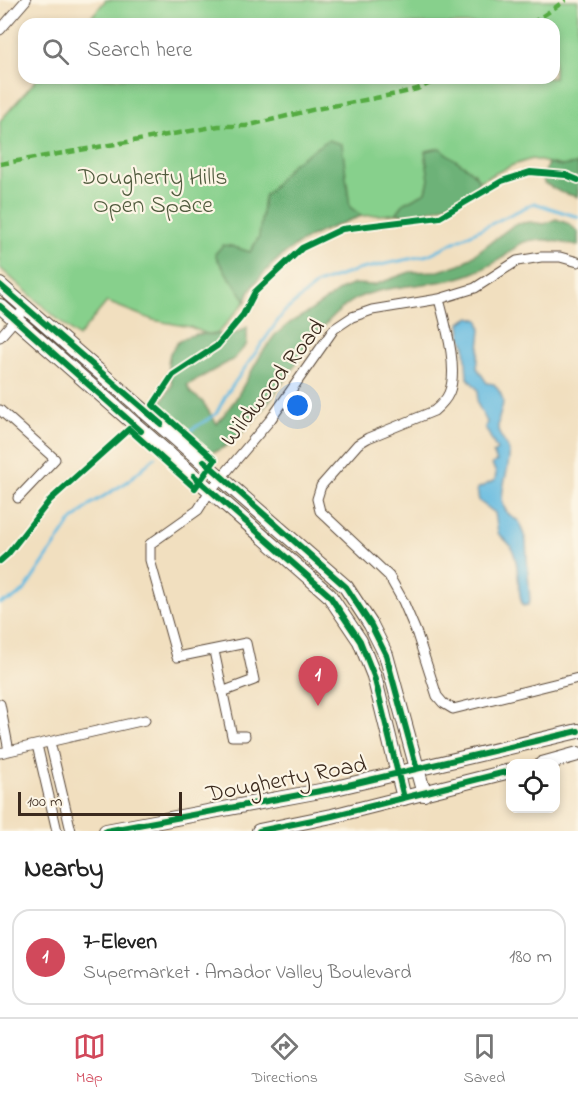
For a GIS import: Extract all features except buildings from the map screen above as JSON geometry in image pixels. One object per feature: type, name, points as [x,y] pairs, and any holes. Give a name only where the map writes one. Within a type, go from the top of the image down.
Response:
[{"type":"street","points":[[0,30],[26,0]]},
{"type":"street","name":"Wildwood Road","points":[[214,651],[177,657],[150,560],[150,544],[198,510],[210,491],[271,419],[334,330],[352,317],[372,310],[439,299],[475,288],[517,261],[561,257],[578,262]]},
{"type":"street","points":[[0,285],[346,587],[371,625],[386,655],[424,794]]},
{"type":"street","points":[[439,299],[448,338],[452,373],[450,392],[434,411],[358,444],[321,486],[317,499],[320,511],[389,576],[417,634],[437,696],[443,704],[453,709],[578,678]]},
{"type":"street","points":[[0,306],[329,595],[360,641],[374,676],[404,798]]},
{"type":"street","points":[[0,336],[26,307]]},
{"type":"street","points":[[0,410],[55,459],[18,498]]},
{"type":"street","points":[[222,692],[254,680],[246,643],[214,651],[222,692],[232,736],[245,736]]},
{"type":"street","points":[[0,704],[5,752],[145,720]]},
{"type":"street","name":"Dougherty Road","points":[[106,831],[331,789],[578,730]]},
{"type":"street","points":[[50,742],[71,831]]},
{"type":"street","points":[[37,745],[57,831]]},
{"type":"street","points":[[560,759],[578,754]]},
{"type":"street","name":"Dougherty Road","points":[[259,831],[332,816],[506,772]]},
{"type":"green space","name":"Dougherty Hills Open Space","points":[[106,0],[578,0],[578,164],[561,166],[532,159],[479,181],[474,172],[429,180],[426,192],[404,203],[396,214],[362,216],[358,213],[228,276],[236,283],[246,301],[217,334],[207,334],[190,327],[153,320],[107,302],[78,337],[0,268],[0,121],[33,84],[560,84],[560,18],[90,18]]},
{"type":"green space","points":[[328,140],[342,144],[350,207],[362,216],[320,232],[285,253],[257,280],[246,301],[215,254],[223,245],[250,252],[259,237],[264,197],[292,164]]},
{"type":"green space","points":[[440,148],[476,176],[479,181],[476,190],[428,211],[396,214],[404,203],[426,192],[429,180],[425,151]]},
{"type":"green space","points":[[548,163],[561,166],[578,164],[578,197],[560,192],[544,183],[543,178]]},
{"type":"green space","points":[[556,219],[569,224],[578,232],[578,246],[531,240],[521,243],[499,260],[473,273],[446,281],[375,292],[350,302],[324,326],[252,422],[221,449],[208,452],[158,408],[172,385],[168,363],[170,353],[177,343],[186,337],[197,334],[233,335],[247,327],[247,344],[234,359],[187,385],[191,393],[202,401],[217,424],[235,400],[275,335],[342,289],[354,284],[374,285],[410,272],[439,271],[463,263],[515,224],[530,222],[544,224]]},
{"type":"water","points":[[470,317],[479,320],[481,330],[477,368],[487,383],[494,384],[503,402],[498,428],[509,453],[509,462],[502,499],[509,515],[519,521],[526,541],[530,601],[528,605],[523,606],[514,554],[509,543],[498,533],[495,513],[479,501],[477,489],[495,480],[496,473],[492,464],[497,461],[493,453],[497,450],[485,427],[487,422],[477,403],[478,390],[467,377],[465,346],[460,323]]},
{"type":"waterway","points":[[191,430],[216,414],[226,395],[284,312],[317,284],[357,270],[428,255],[534,203],[578,217]]},
{"type":"waterway","points":[[0,603],[13,599],[24,591],[70,523],[91,504],[127,482],[155,457]]},
{"type":"marked path","points":[[540,18],[566,0]]},
{"type":"marked path","points":[[0,164],[219,126],[246,126],[316,109],[397,94],[428,84]]},
{"type":"cycle path","points":[[0,561],[50,500],[129,429],[195,488],[215,460],[153,405],[173,375],[217,346],[243,315],[255,292],[302,248],[342,229],[440,217],[502,181],[530,172],[566,175],[578,180]]},
{"type":"cycle path","points":[[0,285],[161,424]]},
{"type":"cycle path","points":[[0,306],[141,431]]},
{"type":"cycle path","points":[[204,461],[346,587],[371,625],[386,655],[417,769]]},
{"type":"cycle path","points":[[194,476],[329,595],[360,641],[374,676],[404,798]]},
{"type":"cycle path","points":[[106,831],[331,789],[578,731]]},
{"type":"cycle path","points":[[259,831],[332,816],[506,772]]},
{"type":"place","name":"7-Eleven","points":[[318,706]]}]
